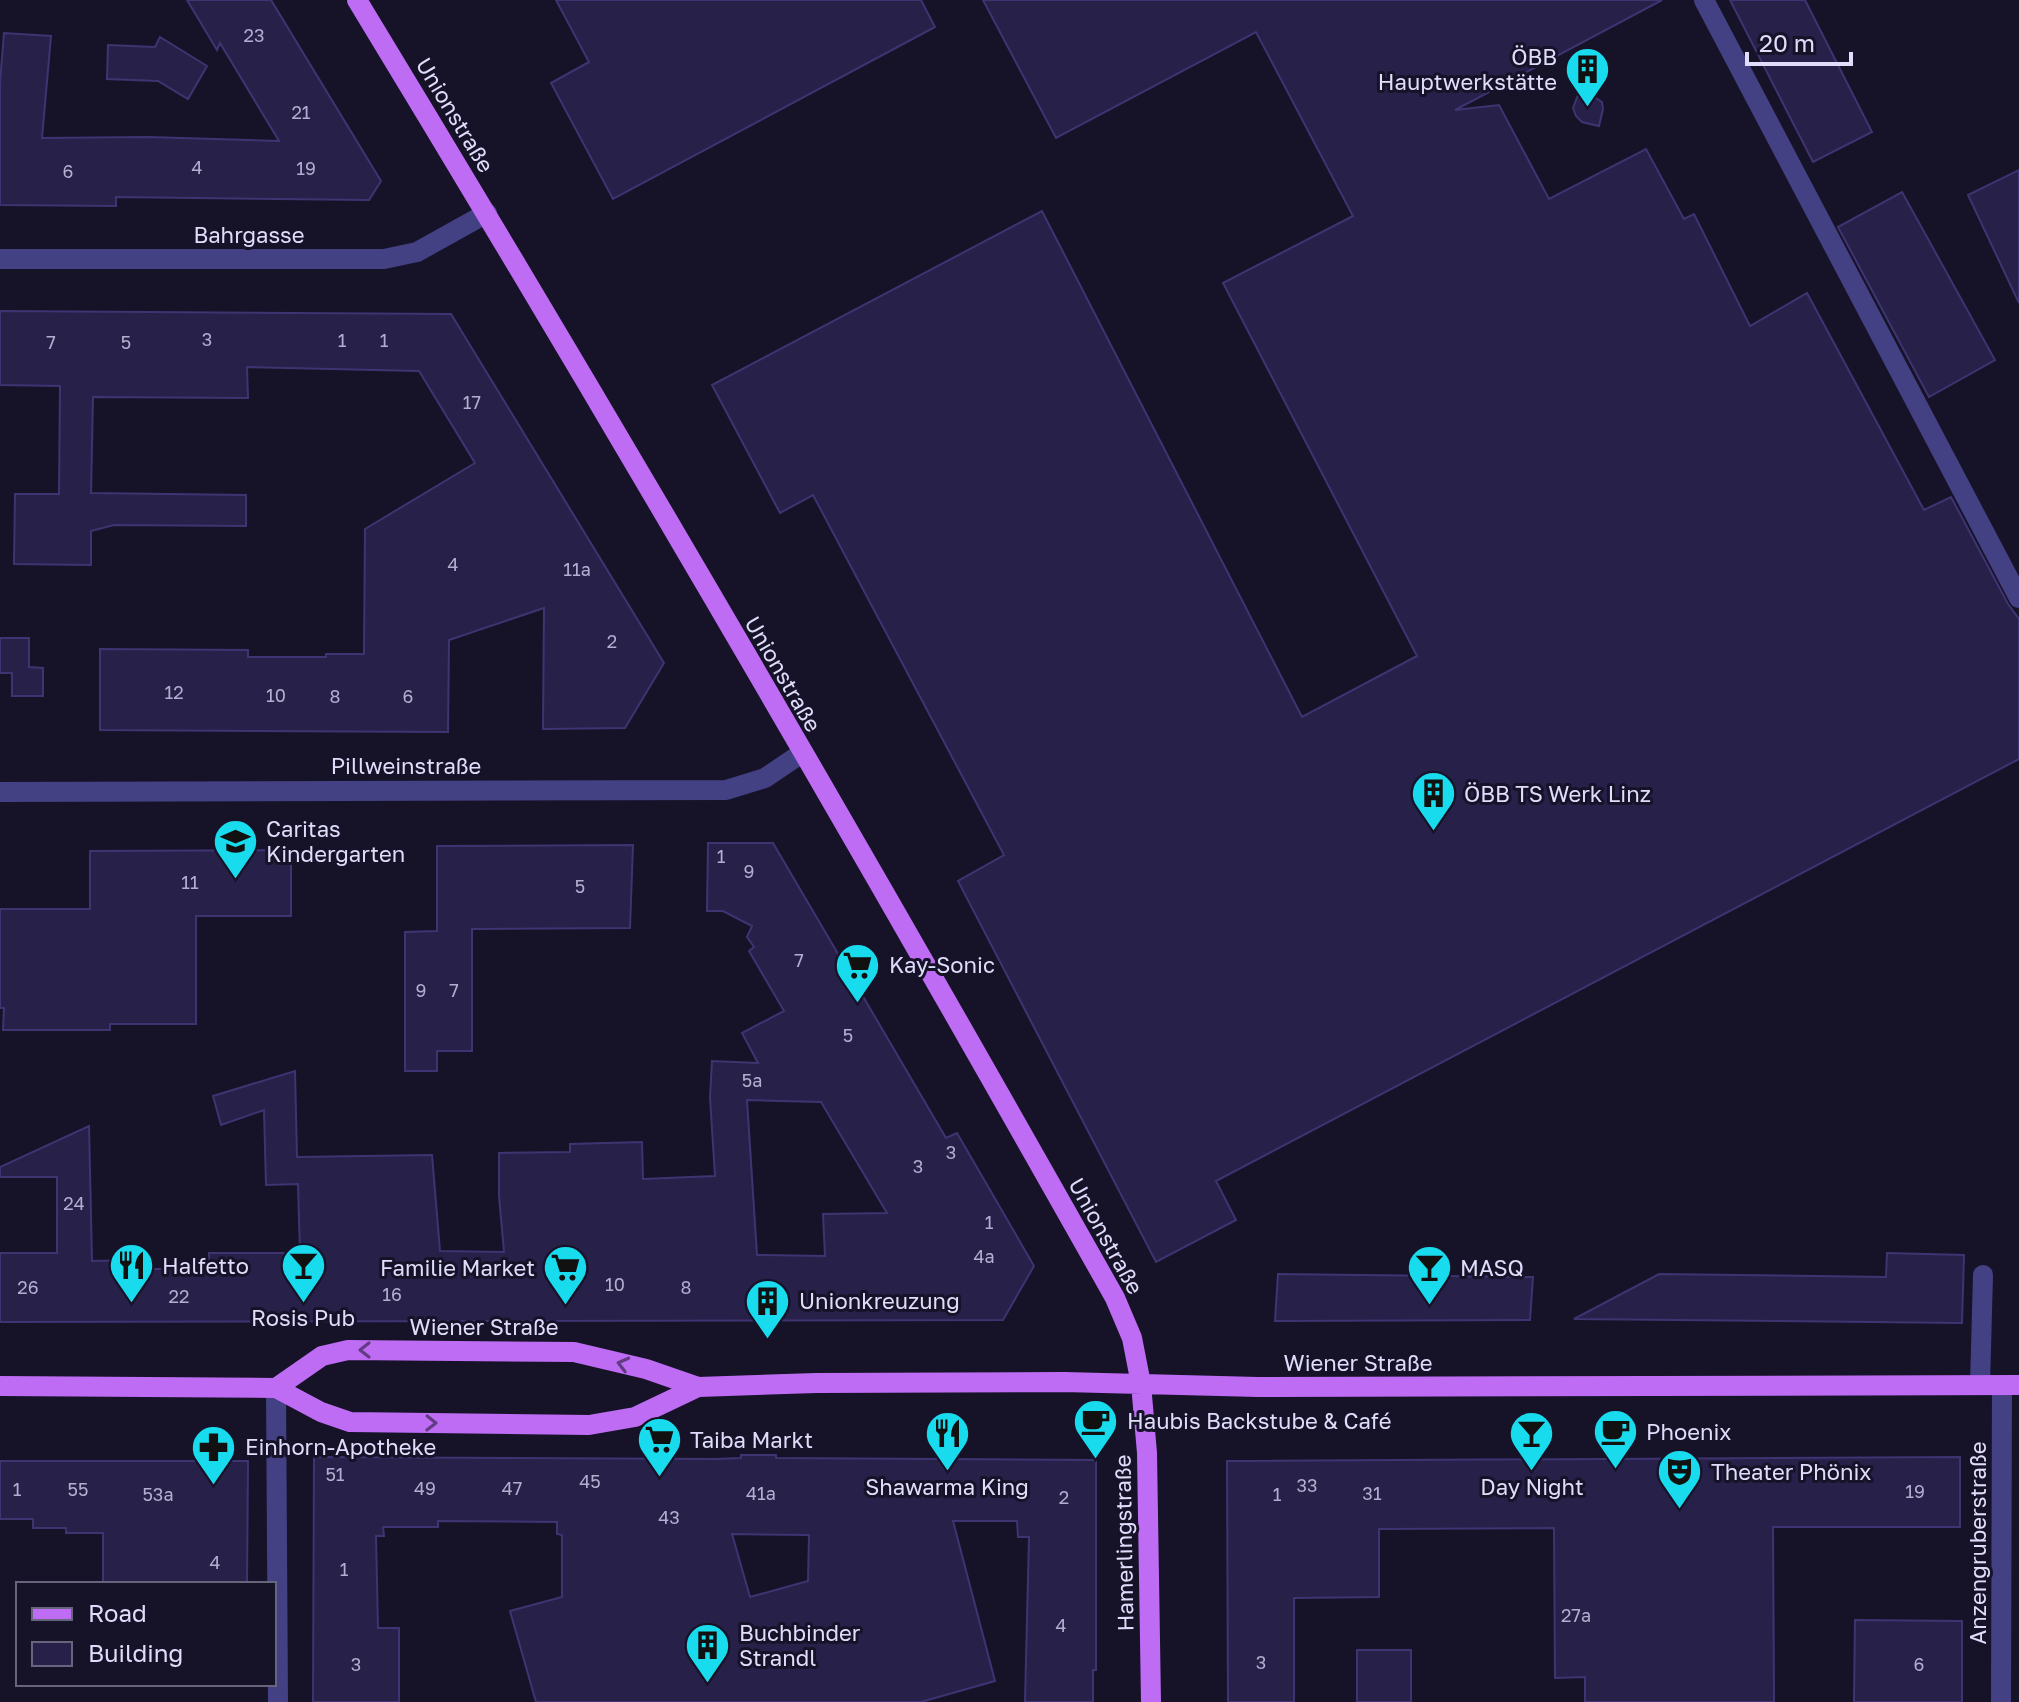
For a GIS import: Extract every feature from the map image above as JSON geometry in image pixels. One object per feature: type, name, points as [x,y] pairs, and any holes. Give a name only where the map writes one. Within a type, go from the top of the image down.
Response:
[{"type":"main road","name":"Unionstraße","points":[[357,0],[487,213],[976,1050],[1115,1298],[1132,1338],[1141,1384]]},
{"type":"main road","name":"Wiener Straße","points":[[276,1388],[322,1356],[348,1350],[574,1352],[646,1369],[698,1387],[816,1383],[1258,1387],[2011,1385]]},
{"type":"main road","name":"Hamerlingstraße","points":[[1141,1384],[1147,1453],[1151,1702]]},
{"type":"main road","name":"Wiener Straße","points":[[0,1386],[276,1388],[321,1412],[350,1422],[589,1425],[635,1417],[698,1387]]},
{"type":"street","points":[[1704,0],[2019,598]]},
{"type":"street","name":"Bahrgasse","points":[[0,259],[384,259],[417,252],[487,213]]},
{"type":"street","name":"Pillweinstraße","points":[[0,792],[726,790],[765,778],[802,753]]},
{"type":"street","points":[[1980,1385],[1983,1275]]},
{"type":"street","name":"Anzengruberstraße","points":[[2001,1702],[2011,1385]]},
{"type":"street","points":[[276,1388],[278,1702]]},
{"type":"building","points":[[187,0],[271,0],[381,181],[369,200],[116,197],[116,206],[0,205],[0,83],[4,33],[51,36],[42,138],[279,141],[220,43],[217,50]]},
{"type":"building","points":[[556,0],[921,0],[935,27],[613,199],[551,83],[589,62]]},
{"type":"building","points":[[983,0],[1662,0],[1455,110],[1499,105],[1549,199],[1646,149],[1684,219],[1694,214],[1750,326],[1807,293],[1924,510],[1951,497],[2019,619],[2019,759],[1216,1181],[1236,1220],[1156,1262],[958,881],[1004,855],[813,495],[780,513],[712,385],[1042,211],[1302,717],[1417,656],[1223,283],[1353,216],[1256,32],[1056,138]]},
{"type":"building","points":[[1730,0],[1805,0],[1872,132],[1813,162]]},
{"type":"building","points":[[160,37],[207,66],[188,99],[158,81],[107,79],[108,45],[155,47]]},
{"type":"building","name":"ÖBB Hauptwerkstätte","points":[[1590,94],[1602,102],[1599,126],[1582,122],[1573,108],[1578,95]]},
{"type":"building","points":[[2019,170],[2019,303],[1968,195]]},
{"type":"building","points":[[1902,192],[1995,360],[1929,397],[1838,227]]},
{"type":"building","points":[[0,311],[451,314],[664,663],[625,728],[543,729],[544,608],[449,640],[448,732],[100,730],[100,649],[248,650],[248,657],[364,654],[365,529],[475,463],[419,371],[247,367],[248,398],[93,397],[91,493],[246,495],[246,526],[114,525],[91,531],[91,565],[14,564],[15,494],[59,494],[60,386],[0,385]]},
{"type":"building","points":[[0,638],[29,638],[29,667],[43,668],[43,696],[12,696],[12,673],[0,673]]},
{"type":"building","points":[[708,843],[773,843],[946,1138],[957,1133],[1034,1266],[1003,1320],[0,1322],[0,1253],[57,1253],[57,1177],[0,1177],[0,1167],[89,1126],[92,1261],[135,1260],[135,1269],[209,1269],[209,1253],[300,1253],[298,1184],[266,1185],[264,1110],[221,1125],[213,1096],[295,1071],[297,1157],[432,1155],[440,1251],[504,1252],[499,1153],[570,1152],[570,1144],[642,1142],[643,1179],[715,1176],[710,1097],[712,1061],[758,1063],[742,1033],[784,1011],[749,951],[754,947],[747,937],[752,926],[723,911],[707,911]],"holes":[[[747,1100],[821,1102],[887,1213],[823,1214],[825,1256],[757,1255]]]},
{"type":"building","points":[[633,845],[630,928],[472,929],[472,1051],[437,1051],[437,1071],[405,1071],[405,932],[437,931],[437,846]]},
{"type":"building","points":[[291,850],[291,916],[196,916],[196,1024],[110,1024],[110,1030],[3,1030],[4,1008],[0,1008],[0,909],[90,909],[90,851]]},
{"type":"building","points":[[1887,1253],[1964,1255],[1962,1323],[1574,1319],[1659,1274],[1886,1277]]},
{"type":"building","points":[[1278,1274],[1533,1277],[1530,1320],[1275,1321]]},
{"type":"building","points":[[741,1455],[776,1455],[776,1458],[1096,1460],[1096,1670],[1093,1670],[1093,1702],[1025,1702],[1029,1537],[1018,1537],[1017,1521],[953,1521],[995,1681],[921,1702],[536,1702],[510,1611],[562,1597],[562,1535],[557,1534],[557,1522],[438,1521],[438,1527],[383,1527],[384,1536],[376,1536],[378,1628],[399,1628],[399,1702],[313,1702],[314,1457],[741,1458]],"holes":[[[732,1534],[809,1535],[808,1581],[750,1597]]]},
{"type":"building","points":[[1960,1457],[1960,1527],[1773,1527],[1774,1702],[1585,1702],[1585,1677],[1555,1678],[1554,1528],[1379,1529],[1379,1597],[1294,1598],[1294,1702],[1228,1702],[1227,1461]]},
{"type":"building","points":[[0,1461],[248,1461],[247,1582],[103,1582],[103,1533],[66,1533],[66,1528],[33,1528],[33,1519],[0,1519]]},
{"type":"building","points":[[1855,1620],[1962,1621],[1962,1702],[1854,1702]]},
{"type":"building","points":[[1357,1650],[1411,1650],[1411,1702],[1357,1702]]},
{"type":"place","name":"ÖBB Hauptwerkstätte","points":[[1588,109]]},
{"type":"place","name":"ÖBB TS Werk Linz","points":[[1433,833]]},
{"type":"place","name":"Caritas Kindergarten","points":[[235,881]]},
{"type":"place","name":"Kay-Sonic","points":[[858,1004]]},
{"type":"place","name":"Rosis Pub","points":[[303,1304]]},
{"type":"place","name":"Halfetto","points":[[131,1305]]},
{"type":"place","name":"Familie Market","points":[[566,1307]]},
{"type":"place","name":"MASQ","points":[[1429,1307]]},
{"type":"place","name":"Unionkreuzung","points":[[768,1340]]},
{"type":"place","name":"Haubis Backstube & Café","points":[[1096,1460]]},
{"type":"place","name":"Phoenix","points":[[1615,1471]]},
{"type":"place","name":"Shawarma King","points":[[947,1473]]},
{"type":"place","name":"Day Night","points":[[1532,1473]]},
{"type":"place","name":"Taiba Markt","points":[[659,1479]]},
{"type":"place","name":"Einhorn-Apotheke","points":[[214,1486]]},
{"type":"place","name":"Theater Phönix","points":[[1680,1511]]},
{"type":"place","name":"Buchbinder Strandl","points":[[708,1685]]}]
